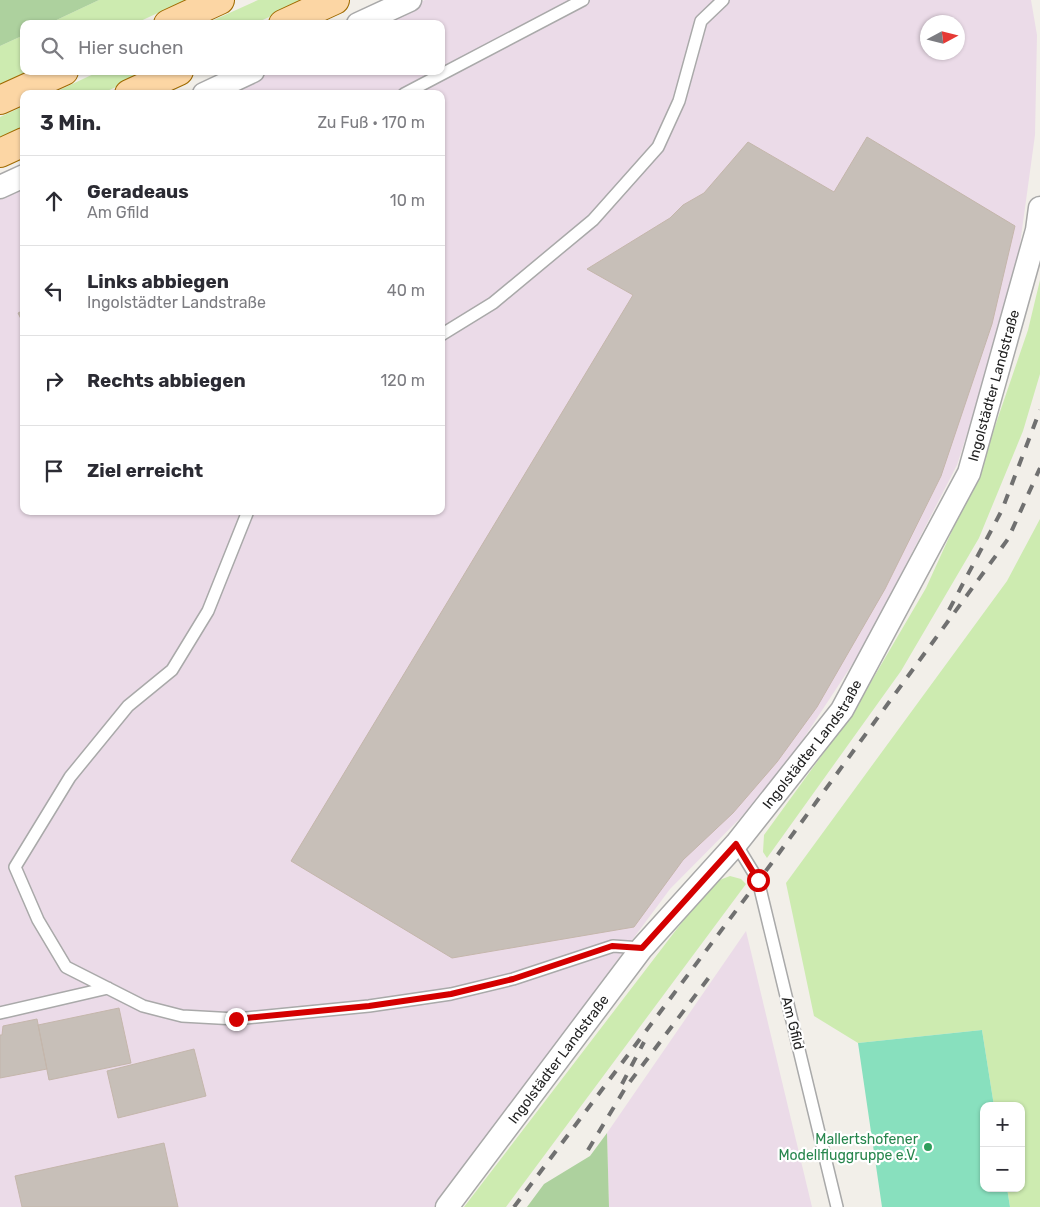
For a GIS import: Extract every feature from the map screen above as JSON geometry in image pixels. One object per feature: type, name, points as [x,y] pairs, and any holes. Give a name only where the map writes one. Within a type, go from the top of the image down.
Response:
[{"type":"main road","points":[[177,20],[220,0]]},
{"type":"main road","points":[[292,20],[335,0]]},
{"type":"main road","points":[[22,90],[55,75]]},
{"type":"main road","points":[[139,90],[170,75]]},
{"type":"main road","points":[[0,100],[20,91]]},
{"type":"main road","points":[[0,153],[20,144]]},
{"type":"street","points":[[367,20],[410,0]]},
{"type":"street","points":[[213,90],[244,75]]},
{"type":"street","points":[[0,187],[20,178]]},
{"type":"street","name":"Ingolstädter Landstraße","points":[[447,1207],[642,948],[736,844],[842,710],[969,473],[1037,230],[1040,208]]},
{"type":"lane","points":[[445,73],[584,0]]},
{"type":"lane","points":[[445,333],[493,303],[593,220],[658,147],[679,101],[701,21],[723,0]]},
{"type":"lane","points":[[412,90],[440,75]]},
{"type":"lane","points":[[246,515],[208,611],[172,670],[128,706],[70,777],[15,866],[38,920],[66,966],[143,1006],[182,1016],[236,1019],[369,1006],[451,994],[513,979],[612,946],[642,948]]},
{"type":"lane","name":"Am Gfild","points":[[736,844],[758,880],[837,1207]]},
{"type":"lane","points":[[0,1013],[108,988]]},
{"type":"shaded area","points":[[425,0],[1031,0],[1037,35],[1035,135],[1014,288],[957,465],[863,648],[773,785],[670,889],[434,1207],[0,1207],[0,194],[20,185],[20,515],[445,515],[445,90],[228,90],[260,75],[445,75],[445,20],[382,20]]},
{"type":"shaded area","points":[[746,931],[812,1207],[609,1207],[607,1133]]},
{"type":"green space","points":[[0,0],[99,0],[56,20],[20,20],[20,37],[0,46]]},
{"type":"green space","points":[[99,0],[186,0],[143,20],[56,20]]},
{"type":"green space","points":[[258,0],[306,0],[263,20],[214,20]]},
{"type":"green space","points":[[20,37],[20,75],[0,84],[0,46]]},
{"type":"green space","points":[[91,75],[141,75],[110,90],[60,90]]},
{"type":"green space","points":[[20,108],[20,131],[0,139],[0,117]]},
{"type":"green space","points":[[1040,280],[1040,374],[1023,431],[979,538],[901,671],[767,858],[763,852],[764,835],[854,711],[926,588],[981,467],[1028,330]]},
{"type":"green space","points":[[1040,519],[1040,1207],[1010,1207],[1008,1192],[1025,1192],[1025,1102],[993,1102],[982,1030],[858,1043],[814,1016],[786,883],[1007,581]]},
{"type":"green space","points":[[730,876],[741,879],[746,884],[506,1207],[464,1207],[712,883]]},
{"type":"green space","name":"Mallertshofener Modellfluggruppe e.V.","points":[[982,1030],[993,1102],[980,1102],[980,1192],[1008,1192],[1010,1207],[882,1207],[858,1043]]},
{"type":"green space","points":[[607,1133],[609,1207],[527,1207],[544,1184],[590,1156]]},
{"type":"building","points":[[867,137],[1015,226],[992,324],[941,476],[885,589],[817,707],[777,762],[733,813],[683,860],[634,927],[452,958],[291,861],[633,295],[587,269],[670,218],[683,205],[704,193],[748,142],[834,192]]},
{"type":"building","points":[[119,1008],[131,1063],[49,1080],[38,1025]]},
{"type":"building","points":[[37,1019],[47,1069],[0,1078],[0,1035],[2,1035],[3,1026]]},
{"type":"building","points":[[194,1049],[206,1096],[118,1118],[107,1071]]},
{"type":"building","points":[[164,1143],[178,1207],[22,1207],[15,1176]]},
{"type":"railway","points":[[949,610],[1002,510],[1040,410]]},
{"type":"railway","points":[[514,1207],[771,864],[1008,539],[1040,468]]},
{"type":"railway","points":[[588,1150],[626,1087],[710,976]]},
{"type":"railway","points":[[622,1084],[644,1042]]},
{"type":"place","name":"Mallertshofener Modellfluggruppe e.V.","points":[[928,1147]]},
{"type":"route","points":[[236,1019],[369,1006],[451,994],[513,979],[612,946],[642,948],[736,844],[758,880]]}]
